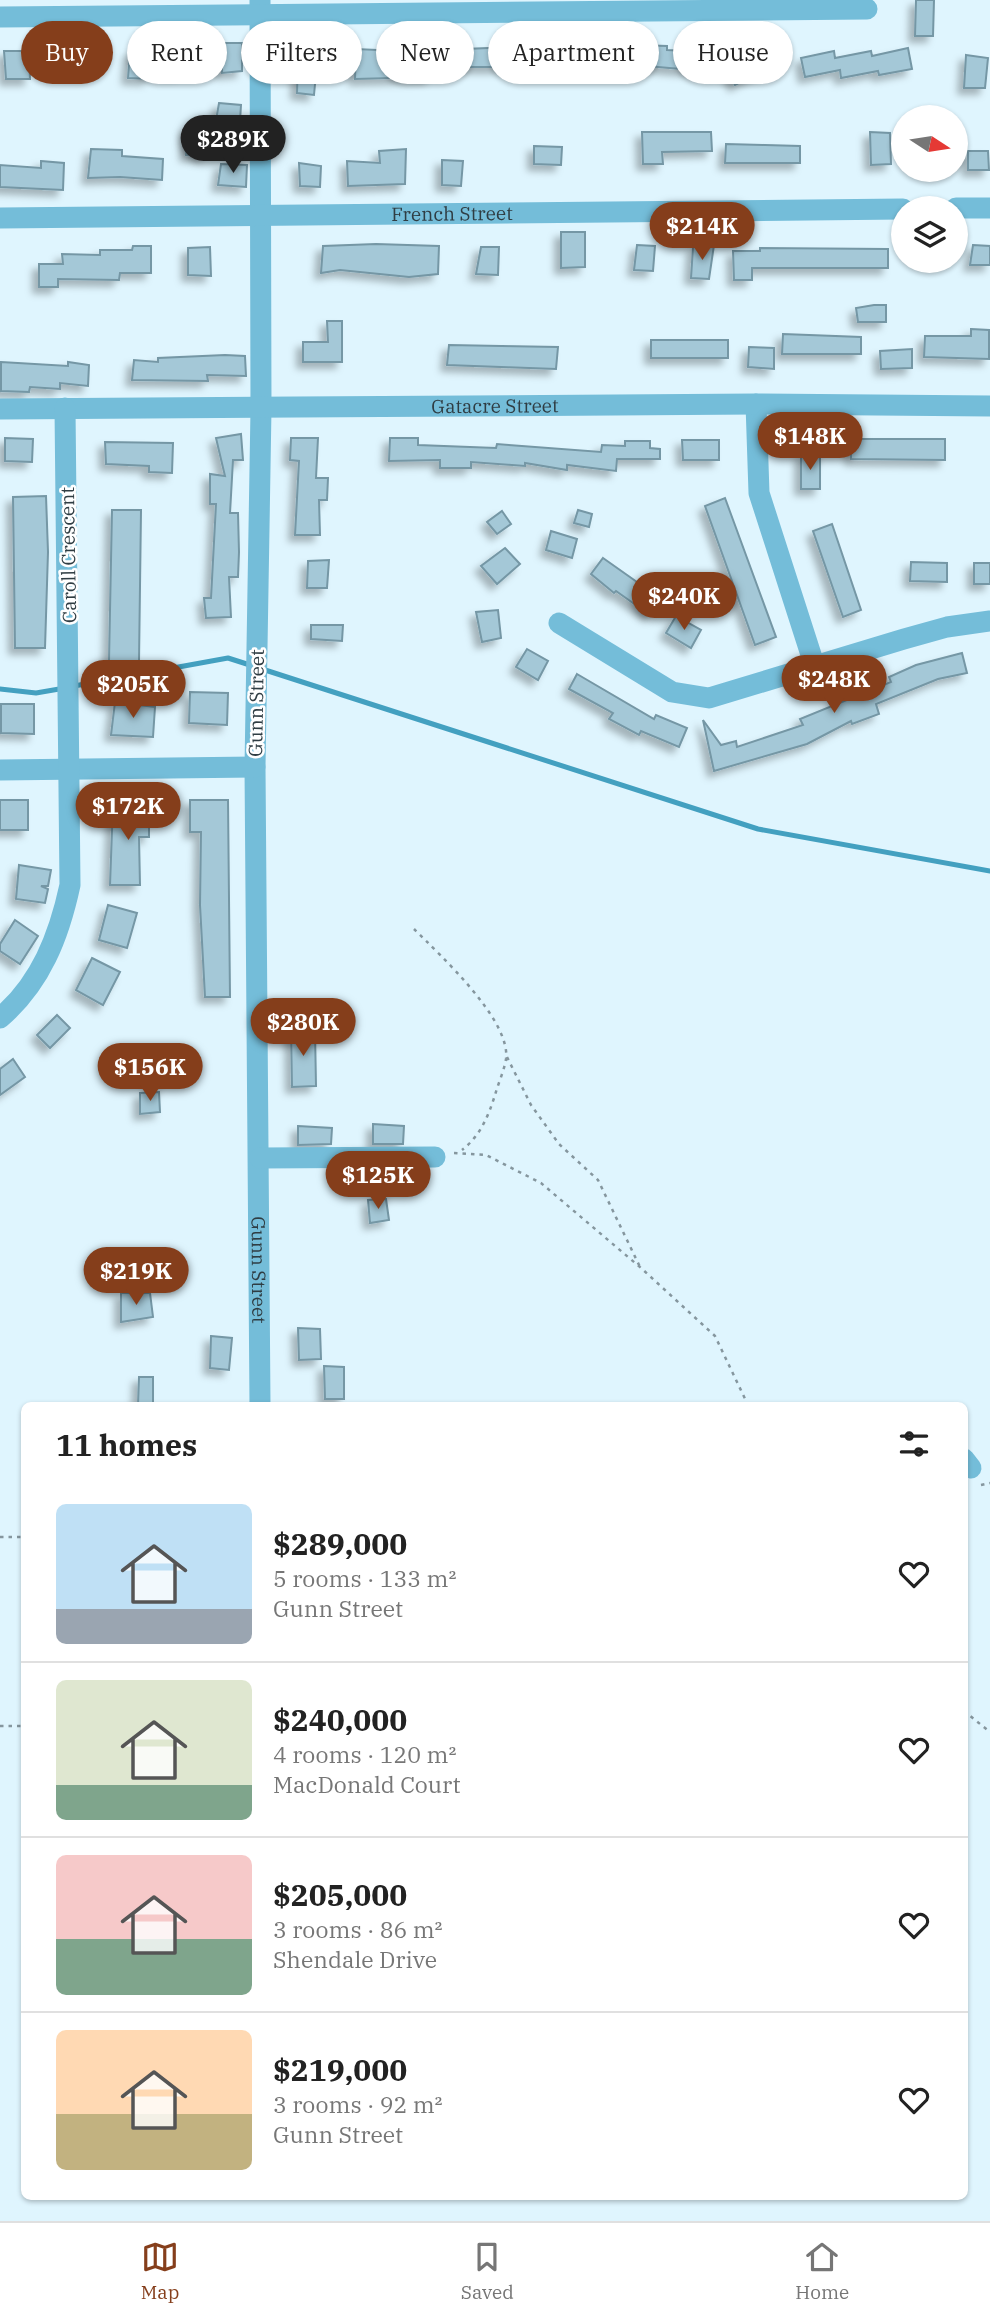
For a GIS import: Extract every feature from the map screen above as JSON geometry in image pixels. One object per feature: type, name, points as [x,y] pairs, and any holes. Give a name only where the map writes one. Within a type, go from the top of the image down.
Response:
[{"type":"street","points":[[0,17],[260,7],[602,6],[867,9]]},
{"type":"street","name":"Gunn Street","points":[[260,7],[261,409],[255,767],[260,1402]]},
{"type":"street","points":[[968,208],[990,208]]},
{"type":"street","name":"French Street","points":[[0,218],[891,209]]},
{"type":"street","points":[[756,404],[758,493],[814,664]]},
{"type":"street","name":"Gatacre Street","points":[[0,409],[756,404],[990,406]]},
{"type":"street","name":"Caroll Crescent","points":[[0,1018],[40,972],[62,921],[72,867],[65,408]]},
{"type":"street","points":[[559,623],[672,692],[709,698],[814,664],[947,627],[990,621]]},
{"type":"street","points":[[0,770],[255,767]]},
{"type":"street","points":[[260,1158],[435,1157]]},
{"type":"path","points":[[414,929],[457,972],[494,1018],[506,1057],[531,1105],[559,1144],[598,1180],[641,1268]]},
{"type":"path","points":[[461,1151],[477,1138],[492,1105],[506,1057]]},
{"type":"path","points":[[435,1157],[461,1151],[486,1155],[541,1183],[641,1268],[715,1336],[747,1402]]},
{"type":"path","points":[[0,1537],[21,1537]]},
{"type":"path","points":[[968,1714],[990,1732]]},
{"type":"path","points":[[0,1726],[21,1726]]},
{"type":"building","points":[[916,0],[934,0],[933,36],[915,36]]},
{"type":"building","points":[[227,43],[241,43],[241,71],[227,72]]},
{"type":"building","points":[[659,46],[667,46],[667,50],[673,50],[673,68],[659,67]]},
{"type":"building","points":[[488,48],[488,67],[474,67],[474,49]]},
{"type":"building","points":[[908,48],[912,69],[879,75],[878,71],[841,78],[840,70],[805,77],[801,58],[834,51],[835,58],[871,51],[872,56]]},
{"type":"building","points":[[362,49],[376,50],[376,78],[362,79]]},
{"type":"building","points":[[4,51],[21,51],[21,79],[6,79]]},
{"type":"building","points":[[966,55],[988,58],[985,88],[964,88]]},
{"type":"building","points":[[297,84],[315,84],[314,95],[297,93]]},
{"type":"building","points":[[219,103],[241,105],[240,121],[216,120]]},
{"type":"building","points":[[187,128],[206,130],[206,156],[186,155]]},
{"type":"building","points":[[642,132],[711,132],[712,151],[662,152],[663,164],[643,164]]},
{"type":"building","points":[[870,132],[890,133],[891,164],[871,165]]},
{"type":"building","points":[[726,144],[800,146],[800,163],[725,163]]},
{"type":"building","points":[[534,146],[562,147],[561,165],[534,164]]},
{"type":"building","points":[[91,149],[122,150],[122,156],[163,159],[162,180],[88,178]]},
{"type":"building","points":[[406,149],[405,184],[348,186],[347,161],[380,163],[379,151]]},
{"type":"building","points":[[968,151],[988,151],[989,170],[968,170]]},
{"type":"building","points":[[442,160],[463,161],[461,186],[442,185]]},
{"type":"building","points":[[41,161],[64,163],[63,190],[0,187],[0,165],[41,168]]},
{"type":"building","points":[[299,163],[321,166],[320,187],[300,186]]},
{"type":"building","points":[[221,164],[247,165],[246,187],[218,185]]},
{"type":"building","points":[[561,232],[585,232],[585,267],[561,268]]},
{"type":"building","points":[[637,245],[655,246],[653,271],[634,270]]},
{"type":"building","points":[[714,245],[709,279],[691,278],[693,247]]},
{"type":"building","points":[[973,245],[990,246],[990,265],[970,265]]},
{"type":"building","points":[[133,246],[151,246],[151,273],[120,273],[119,280],[58,279],[58,287],[39,287],[39,264],[63,264],[62,254],[100,255],[100,250],[132,250]]},
{"type":"building","points":[[323,246],[439,246],[438,274],[409,277],[340,270],[321,273]]},
{"type":"building","points":[[210,247],[211,276],[188,275],[188,248]]},
{"type":"building","points":[[481,247],[499,247],[498,275],[476,274]]},
{"type":"building","points":[[760,248],[888,249],[888,268],[752,268],[752,280],[734,280],[733,251],[760,251]]},
{"type":"building","points":[[886,305],[886,322],[858,322],[856,308]]},
{"type":"building","points":[[327,321],[342,321],[342,362],[303,362],[303,342],[328,342]]},
{"type":"building","points":[[971,329],[989,330],[989,359],[924,357],[925,336],[971,336]]},
{"type":"building","points":[[783,334],[861,337],[861,354],[782,354]]},
{"type":"building","points":[[651,340],[728,340],[728,358],[651,358]]},
{"type":"building","points":[[449,345],[558,347],[556,369],[447,365]]},
{"type":"building","points":[[749,347],[774,348],[774,369],[748,367]]},
{"type":"building","points":[[912,349],[912,368],[881,369],[880,351]]},
{"type":"building","points":[[245,356],[246,376],[207,375],[208,381],[132,380],[134,360],[158,362],[158,358]]},
{"type":"building","points":[[1,362],[68,366],[68,362],[89,365],[88,386],[60,383],[60,389],[30,387],[29,392],[1,391]]},
{"type":"building","points":[[241,434],[243,460],[233,460],[230,513],[238,513],[239,552],[238,577],[229,577],[231,617],[206,618],[204,598],[211,598],[216,504],[210,504],[210,474],[225,476],[216,438]]},
{"type":"building","points":[[5,438],[33,439],[32,462],[5,461]]},
{"type":"building","points":[[291,438],[318,438],[316,478],[328,478],[327,500],[319,500],[320,535],[295,535],[299,461],[290,460]]},
{"type":"building","points":[[390,438],[418,438],[418,445],[496,448],[497,444],[601,452],[602,445],[625,446],[625,441],[650,441],[650,448],[660,449],[660,459],[617,459],[616,471],[567,465],[567,470],[525,463],[525,466],[471,462],[471,468],[440,468],[440,460],[389,461]]},
{"type":"building","points":[[851,439],[945,439],[945,460],[851,459]]},
{"type":"building","points":[[682,440],[719,440],[719,460],[683,460]]},
{"type":"building","points":[[105,442],[173,443],[172,473],[149,472],[149,466],[106,464]]},
{"type":"building","points":[[801,454],[820,454],[820,489],[801,489]]},
{"type":"building","points":[[46,496],[48,552],[45,648],[15,648],[13,497]]},
{"type":"building","points":[[725,498],[776,637],[755,645],[705,506]]},
{"type":"building","points":[[112,510],[141,510],[139,662],[109,661]]},
{"type":"building","points":[[578,510],[592,514],[589,527],[574,523]]},
{"type":"building","points":[[502,511],[511,524],[497,534],[487,522]]},
{"type":"building","points":[[832,524],[861,610],[843,617],[813,531]]},
{"type":"building","points":[[551,531],[577,539],[572,558],[546,550]]},
{"type":"building","points":[[505,548],[520,564],[497,584],[481,566]]},
{"type":"building","points":[[603,558],[661,599],[650,615],[616,591],[614,593],[591,574]]},
{"type":"building","points":[[329,560],[327,588],[307,588],[308,561]]},
{"type":"building","points":[[911,562],[947,563],[947,582],[910,581]]},
{"type":"building","points":[[974,563],[990,563],[990,584],[974,584]]},
{"type":"building","points":[[498,610],[501,638],[482,642],[476,612]]},
{"type":"building","points":[[676,616],[701,630],[691,648],[666,633]]},
{"type":"building","points":[[311,625],[343,625],[342,641],[311,639]]},
{"type":"building","points":[[527,649],[548,661],[538,680],[516,667]]},
{"type":"building","points":[[962,653],[967,673],[938,679],[876,704],[879,714],[852,724],[851,721],[807,744],[714,771],[703,720],[721,745],[736,741],[737,747],[803,725],[800,719],[891,682],[889,677],[916,665]]},
{"type":"building","points":[[577,674],[654,719],[656,715],[687,728],[679,747],[641,731],[639,735],[609,719],[613,713],[569,689]]},
{"type":"building","points":[[190,692],[228,693],[227,725],[189,723]]},
{"type":"building","points":[[115,702],[155,707],[153,737],[111,735]]},
{"type":"building","points":[[1,704],[34,704],[34,734],[1,733]]},
{"type":"building","points":[[0,800],[28,800],[28,830],[0,830]]},
{"type":"building","points":[[190,800],[228,800],[230,997],[205,997],[200,905],[201,832],[190,832]]},
{"type":"building","points":[[113,803],[149,803],[149,837],[139,837],[140,885],[110,885]]},
{"type":"building","points":[[19,865],[51,870],[48,886],[41,886],[48,889],[45,903],[16,899]]},
{"type":"building","points":[[108,905],[137,913],[127,948],[99,940]]},
{"type":"building","points":[[15,920],[38,936],[20,964],[0,951],[0,944]]},
{"type":"building","points":[[92,958],[120,972],[103,1005],[76,990]]},
{"type":"building","points":[[57,1015],[70,1028],[50,1048],[37,1035]]},
{"type":"building","points":[[291,1030],[315,1030],[316,1086],[292,1087]]},
{"type":"building","points":[[13,1059],[25,1077],[0,1095],[0,1069]]},
{"type":"building","points":[[159,1092],[160,1112],[140,1114],[140,1093]]},
{"type":"building","points":[[373,1124],[404,1126],[403,1144],[373,1144]]},
{"type":"building","points":[[298,1126],[332,1128],[331,1144],[298,1145]]},
{"type":"building","points":[[386,1199],[389,1220],[370,1223],[368,1200]]},
{"type":"building","points":[[121,1293],[150,1293],[153,1317],[121,1322]]},
{"type":"building","points":[[298,1328],[320,1329],[321,1359],[299,1360]]},
{"type":"building","points":[[211,1336],[232,1338],[229,1370],[210,1368]]},
{"type":"building","points":[[324,1366],[344,1367],[344,1399],[325,1399]]},
{"type":"building","points":[[139,1377],[153,1377],[153,1402],[138,1402]]},
{"type":"waterway","points":[[74,686],[228,658],[253,666]]},
{"type":"waterway","points":[[262,669],[758,829],[990,871]]},
{"type":"waterway","points":[[0,689],[36,693],[65,688]]}]
